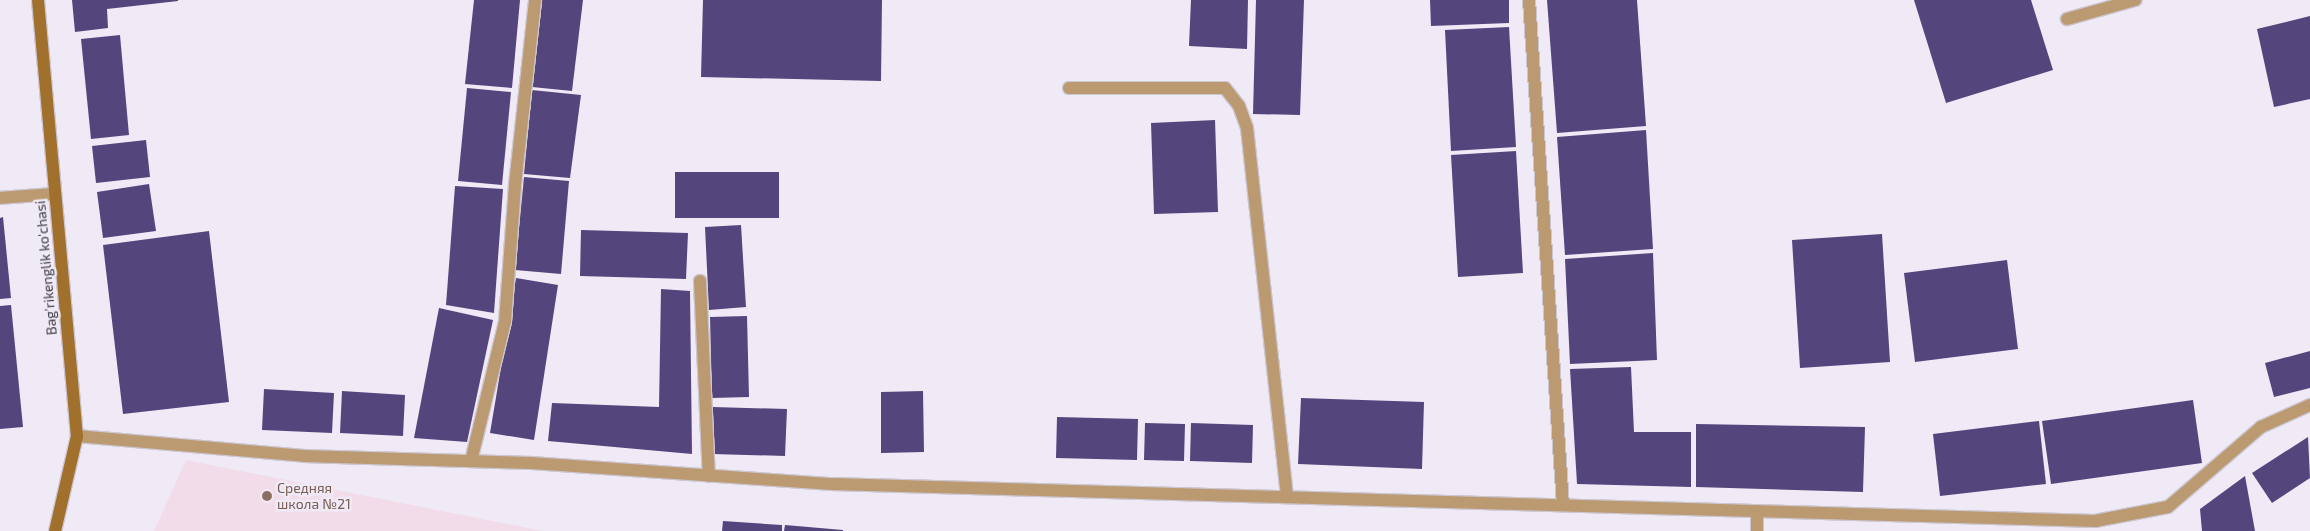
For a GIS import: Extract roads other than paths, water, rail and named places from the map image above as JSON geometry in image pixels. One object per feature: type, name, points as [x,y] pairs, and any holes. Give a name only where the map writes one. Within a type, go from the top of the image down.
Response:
[{"type":"main road","name":"Bag'rikenglik ko'chasi","points":[[38,0],[77,436],[55,531]]},
{"type":"street","points":[[471,461],[505,322],[515,185],[535,0]]},
{"type":"street","points":[[1530,0],[1563,505]]},
{"type":"street","points":[[2068,19],[2135,0]]},
{"type":"street","points":[[1069,88],[1225,88],[1239,106],[1247,128],[1287,497]]},
{"type":"street","points":[[0,198],[54,194]]},
{"type":"street","points":[[700,281],[709,476]]},
{"type":"street","points":[[77,436],[304,456],[471,461],[833,484],[2104,520],[2168,507],[2262,427],[2310,405]]},
{"type":"street","points":[[1757,511],[1757,531]]},
{"type":"place","name":"Средняя школа №21","points":[[267,496]]}]
